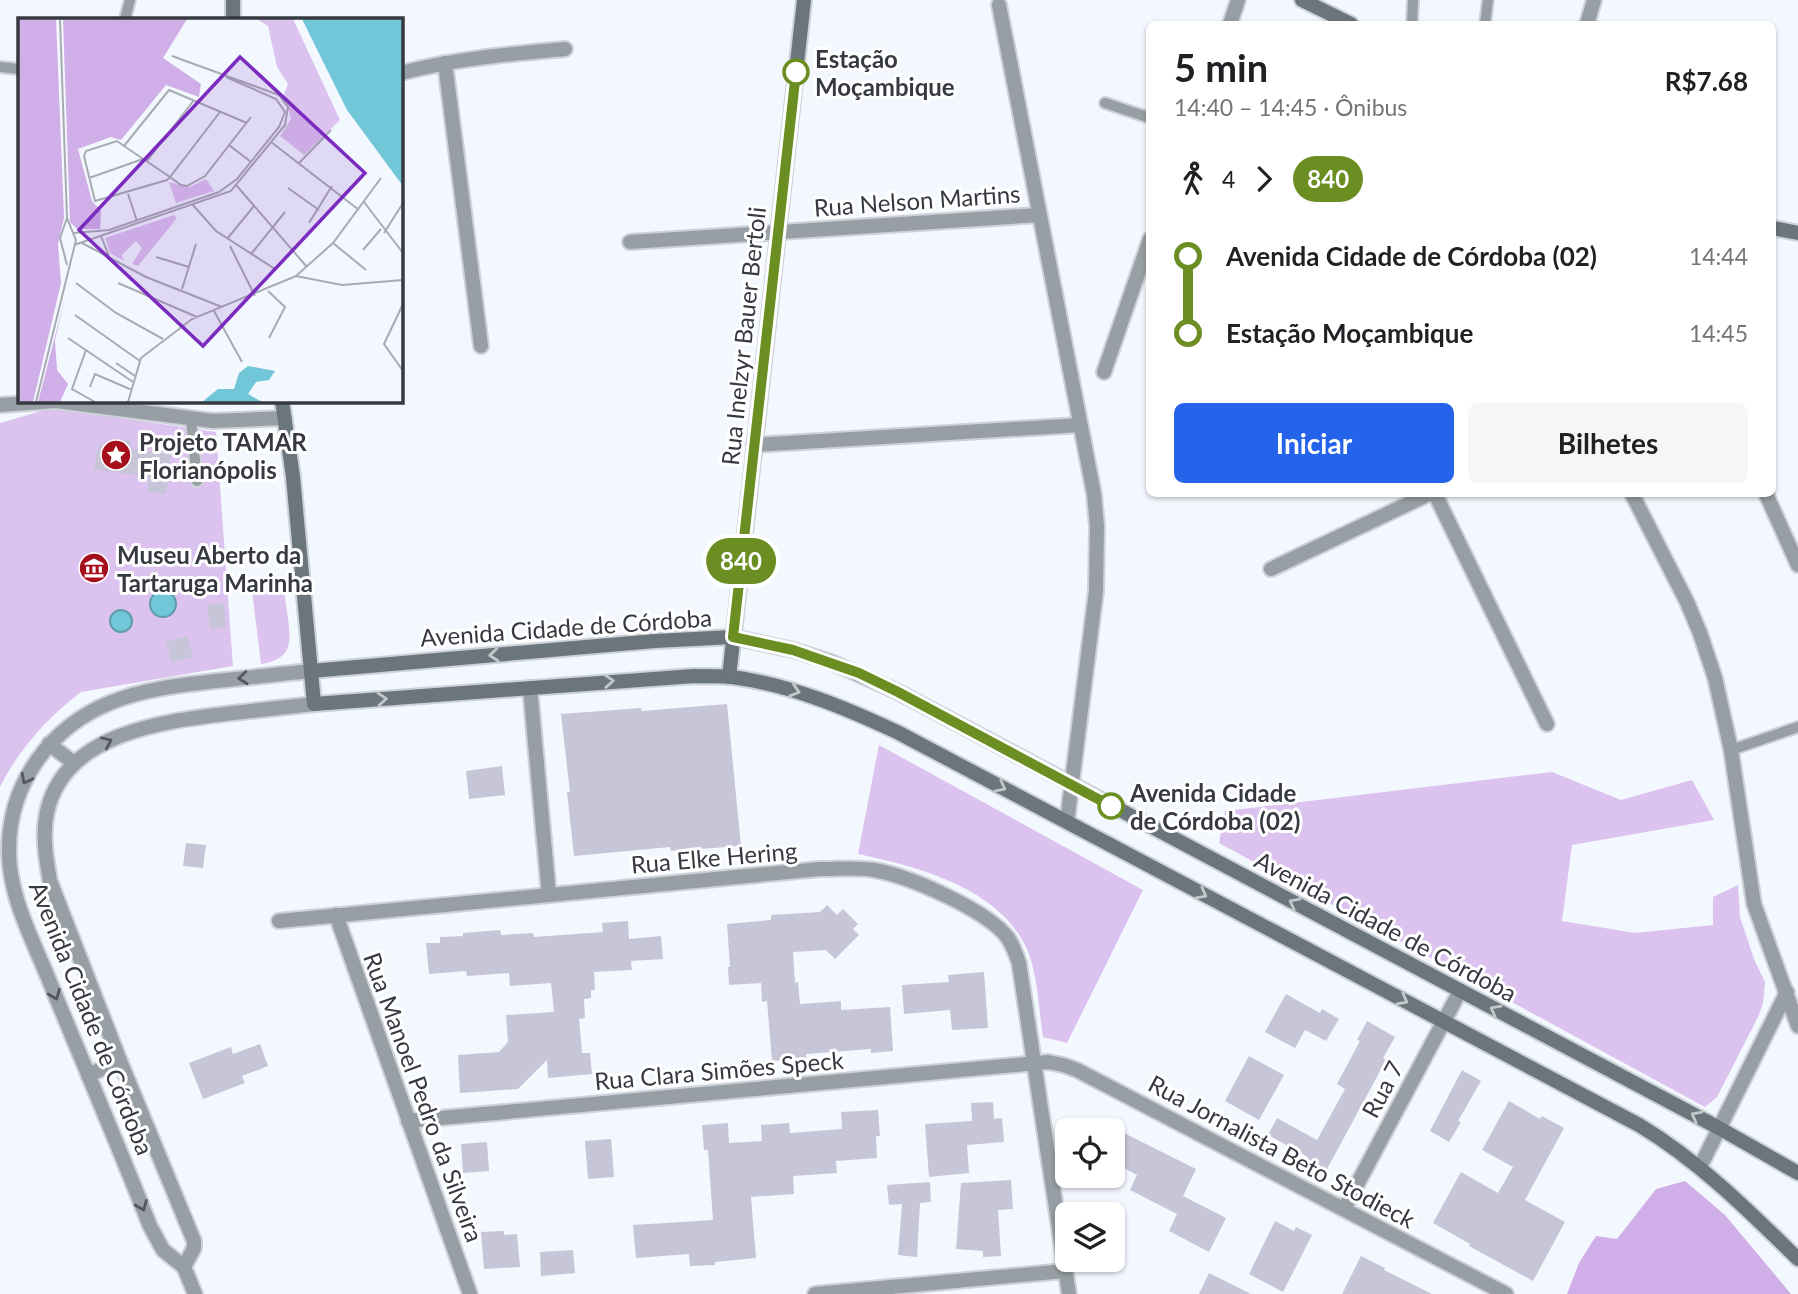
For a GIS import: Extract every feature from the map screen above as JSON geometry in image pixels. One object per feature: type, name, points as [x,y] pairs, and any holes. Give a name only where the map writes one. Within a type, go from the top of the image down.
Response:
[{"type":"street","points":[[233,0],[233,18]]},
{"type":"street","name":"Rua Inelzyr Bauer Bertoli","points":[[729,677],[804,0]]},
{"type":"street","points":[[1231,21],[1238,0]]},
{"type":"street","points":[[1302,0],[1346,21]]},
{"type":"street","points":[[1588,21],[1594,0]]},
{"type":"street","points":[[999,5],[1094,494],[1097,526],[1096,591],[1068,822]]},
{"type":"street","points":[[402,73],[491,56],[565,49]]},
{"type":"street","points":[[445,63],[481,346]]},
{"type":"street","name":"Rua Nelson Martins","points":[[630,242],[1039,215]]},
{"type":"street","points":[[1776,229],[1798,233]]},
{"type":"street","points":[[1104,372],[1146,251]]},
{"type":"street","points":[[0,405],[42,402]]},
{"type":"street","points":[[64,402],[213,421],[285,418]]},
{"type":"street","points":[[282,402],[293,477],[314,704]]},
{"type":"street","points":[[754,445],[1080,425]]},
{"type":"street","points":[[1271,569],[1423,497]]},
{"type":"street","points":[[1436,497],[1547,724]]},
{"type":"street","points":[[1634,497],[1682,592],[1700,633],[1715,678],[1731,750],[1754,904],[1798,1026]]},
{"type":"street","points":[[1767,497],[1798,565]]},
{"type":"street","name":"Avenida Cidade de Córdoba","points":[[195,1294],[184,1267],[163,1250],[150,1226],[20,906],[12,880],[10,824],[17,797],[32,767],[49,744],[80,717],[113,701],[148,691],[311,671],[655,641],[733,637],[793,650],[859,673],[1719,1128],[1798,1174]]},
{"type":"street","name":"Avenida Cidade de Córdoba","points":[[184,1267],[194,1248],[194,1241],[50,881],[46,860],[47,811],[57,786],[74,763],[99,746],[128,733],[155,724],[190,718],[314,704],[694,676],[729,677],[789,689],[862,715],[1068,822],[1639,1125],[1700,1167],[1734,1196],[1798,1259]]},
{"type":"street","points":[[530,688],[549,895]]},
{"type":"street","points":[[49,744],[74,763]]},
{"type":"street","name":"Rua Elke Hering","points":[[279,920],[820,869],[873,870],[901,877],[969,908],[991,922],[1006,936],[1015,950],[1055,1206]]},
{"type":"street","name":"Rua Manoel Pedro da Silveira","points":[[336,915],[470,1294]]},
{"type":"street","name":"Rua 7","points":[[1344,1209],[1460,991]]},
{"type":"street","points":[[1700,1167],[1787,992]]},
{"type":"street","points":[[88,1075],[120,1061]]},
{"type":"street","name":"Rua Jornalista Beto Stodieck","points":[[1033,1063],[1048,1062],[1077,1070],[1506,1294]]},
{"type":"street","name":"Rua Clara Simões Speck","points":[[408,1121],[1033,1063]]},
{"type":"street","points":[[814,1294],[1055,1272]]},
{"type":"street","name":"Rua Elke Hering","points":[[1065,1272],[1069,1294]]},
{"type":"lane","points":[[125,18],[130,0]]},
{"type":"lane","points":[[1412,21],[1413,0]]},
{"type":"lane","points":[[1485,21],[1488,0]]},
{"type":"lane","points":[[0,67],[18,69]]},
{"type":"lane","points":[[1105,103],[1146,117]]},
{"type":"lane","points":[[191,419],[197,481]]},
{"type":"lane","points":[[1731,750],[1798,727]]},
{"type":"shaded area","points":[[52,408],[216,432],[233,666],[81,692],[35,735],[0,787],[0,423]]},
{"type":"shaded area","points":[[283,578],[289,643],[279,658],[261,664],[251,582]]},
{"type":"shaded area","points":[[879,745],[1143,890],[1067,1043],[1043,1037],[1037,986],[1030,957],[1019,934],[1002,914],[959,885],[908,866],[858,854]]},
{"type":"shaded area","points":[[1552,772],[1621,800],[1692,780],[1714,820],[1572,845],[1562,921],[1635,933],[1713,925],[1713,897],[1738,885],[1740,917],[1765,982],[1763,1003],[1717,1097],[1705,1107],[1219,843],[1225,811]]},
{"type":"shaded area","points":[[1685,1181],[1725,1215],[1791,1294],[1567,1294],[1579,1263],[1596,1236],[1617,1239],[1656,1189]]},
{"type":"water","points":[[163,591],[172,595],[176,604],[172,613],[163,617],[154,613],[150,604],[154,595]]},
{"type":"water","points":[[121,610],[129,613],[132,621],[129,629],[121,632],[113,629],[110,621],[113,613]]},
{"type":"building","points":[[116,439],[131,441],[130,448],[171,454],[166,494],[147,492],[149,477],[94,469],[98,445],[115,447]]},
{"type":"building","points":[[224,603],[226,627],[210,629],[207,605]]},
{"type":"building","points":[[187,636],[193,657],[172,663],[166,642]]},
{"type":"building","points":[[727,704],[741,846],[671,851],[670,847],[574,856],[561,714]]},
{"type":"building","points":[[502,766],[505,795],[469,799],[466,771]]},
{"type":"building","points":[[186,843],[206,845],[203,868],[183,866]]},
{"type":"building","points":[[827,905],[837,915],[843,909],[858,924],[853,929],[859,935],[835,959],[826,950],[793,952],[795,983],[798,982],[800,1004],[841,1001],[841,1010],[890,1007],[893,1051],[871,1053],[871,1049],[806,1054],[806,1058],[772,1061],[767,1001],[762,1002],[761,983],[729,985],[727,924],[771,920],[771,915],[820,912]]},
{"type":"building","points":[[628,921],[629,939],[661,936],[663,959],[631,961],[632,970],[594,972],[595,990],[591,990],[591,998],[584,999],[585,1018],[579,1019],[582,1053],[590,1053],[592,1074],[548,1078],[547,1060],[518,1089],[460,1093],[458,1055],[499,1052],[508,1042],[506,1015],[554,1012],[551,983],[510,986],[509,973],[467,976],[466,971],[429,974],[426,943],[440,943],[440,937],[500,930],[501,935],[533,933],[534,937],[603,932],[602,923]]},
{"type":"building","points":[[984,972],[988,1028],[952,1030],[950,1010],[904,1014],[902,985],[949,982],[948,975]]},
{"type":"building","points":[[1286,994],[1320,1013],[1322,1009],[1339,1019],[1326,1041],[1305,1030],[1295,1048],[1265,1032]]},
{"type":"building","points":[[1367,1021],[1395,1037],[1383,1058],[1386,1060],[1326,1171],[1306,1160],[1308,1157],[1268,1135],[1277,1118],[1317,1140],[1345,1089],[1337,1084],[1360,1041],[1357,1040]]},
{"type":"building","points":[[260,1044],[268,1066],[242,1076],[245,1083],[203,1099],[189,1063],[231,1047],[233,1054]]},
{"type":"building","points":[[1249,1056],[1284,1075],[1259,1120],[1225,1101]]},
{"type":"building","points":[[1462,1070],[1481,1081],[1449,1142],[1430,1131]]},
{"type":"building","points":[[1509,1101],[1540,1119],[1542,1116],[1564,1128],[1525,1200],[1565,1222],[1533,1281],[1433,1223],[1461,1172],[1498,1193],[1513,1167],[1482,1150]]},
{"type":"building","points":[[993,1102],[994,1119],[1002,1118],[1004,1142],[967,1145],[969,1173],[929,1177],[925,1124],[972,1121],[971,1103]]},
{"type":"building","points":[[878,1110],[880,1136],[876,1136],[877,1158],[836,1161],[837,1173],[793,1176],[794,1194],[751,1197],[756,1258],[690,1266],[689,1254],[636,1258],[633,1225],[713,1220],[708,1150],[704,1150],[702,1125],[728,1123],[729,1143],[762,1141],[761,1125],[789,1123],[790,1133],[842,1129],[841,1112]]},
{"type":"building","points":[[1125,1134],[1196,1169],[1183,1196],[1226,1218],[1209,1252],[1169,1231],[1177,1214],[1130,1190],[1137,1175],[1125,1168]]},
{"type":"building","points":[[611,1139],[614,1177],[588,1179],[585,1141]]},
{"type":"building","points":[[487,1142],[489,1171],[463,1173],[461,1144]]},
{"type":"building","points":[[1011,1180],[1013,1209],[998,1210],[1001,1256],[983,1257],[983,1251],[956,1249],[961,1183]]},
{"type":"building","points":[[930,1182],[931,1202],[920,1203],[917,1257],[898,1255],[902,1204],[889,1205],[887,1185]]},
{"type":"building","points":[[1275,1221],[1294,1231],[1296,1227],[1312,1235],[1283,1292],[1249,1274]]},
{"type":"building","points":[[504,1231],[504,1235],[517,1234],[520,1267],[484,1269],[481,1232]]},
{"type":"building","points":[[573,1250],[575,1273],[541,1276],[540,1252]]},
{"type":"building","points":[[1361,1256],[1385,1268],[1384,1270],[1432,1294],[1342,1294]]},
{"type":"building","points":[[1209,1273],[1251,1294],[1199,1294]]},
{"type":"bus line","name":"840","points":[[796,72],[733,637],[793,650],[859,673],[1111,806]]},
{"type":"place","name":"Estação Moçambique","points":[[796,72]]},
{"type":"place","name":"Projeto TAMAR Florianópolis","points":[[116,455]]},
{"type":"place","name":"Museu Aberto da Tartaruga Marinha","points":[[94,568]]},
{"type":"place","name":"Avenida Cidade de Córdoba (02)","points":[[1111,806]]}]
